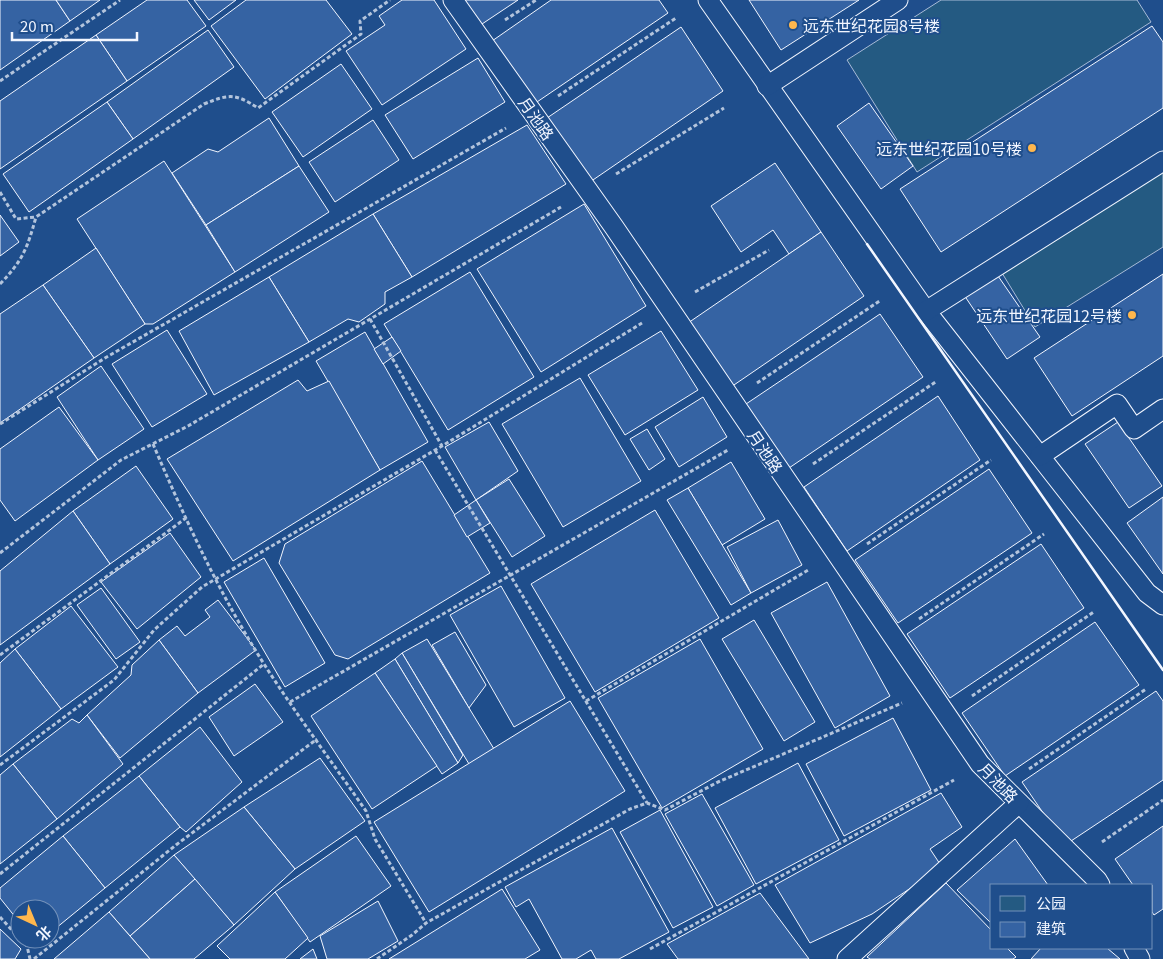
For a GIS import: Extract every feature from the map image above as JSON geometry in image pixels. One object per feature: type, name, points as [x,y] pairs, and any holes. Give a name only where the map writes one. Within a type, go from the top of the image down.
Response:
[{"type":"lane","name":"月池路","points":[[453,0],[588,191],[980,764],[1098,883]]},
{"type":"lane","points":[[708,0],[926,311],[1147,594],[1163,605]]},
{"type":"lane","points":[[767,86],[898,0]]},
{"type":"lane","points":[[926,311],[1163,161]]},
{"type":"lane","points":[[1040,456],[1117,404],[1134,429],[1163,409]]},
{"type":"lane","points":[[847,959],[1019,803]]},
{"type":"path","points":[[0,81],[120,0]]},
{"type":"path","points":[[0,192],[16,219],[36,217],[204,104],[226,95],[246,100],[258,108],[361,34],[360,21],[390,0]]},
{"type":"path","points":[[0,424],[105,358],[533,112],[676,18]]},
{"type":"path","points":[[0,553],[121,460],[188,426],[588,191],[724,108]]},
{"type":"path","points":[[0,284],[21,259],[28,244],[36,217]]},
{"type":"path","points":[[0,766],[114,680],[154,630],[202,588],[442,446],[668,307],[768,250]]},
{"type":"path","points":[[732,400],[881,300]]},
{"type":"path","points":[[370,319],[442,446]]},
{"type":"path","points":[[787,482],[938,381]]},
{"type":"path","points":[[290,702],[755,434]]},
{"type":"path","points":[[153,444],[216,579],[264,664],[366,811],[375,839],[426,923]]},
{"type":"path","points":[[435,450],[647,803],[665,810],[718,782],[815,742],[930,691]]},
{"type":"path","points":[[586,701],[839,557],[991,460]]},
{"type":"path","points":[[0,655],[186,518]]},
{"type":"path","points":[[893,636],[1044,534]]},
{"type":"path","points":[[946,714],[1095,611]]},
{"type":"path","points":[[0,874],[264,664]]},
{"type":"path","points":[[1002,787],[1146,689]]},
{"type":"path","points":[[34,959],[176,845],[317,739]]},
{"type":"path","points":[[650,949],[946,785],[980,764]]},
{"type":"path","points":[[1098,883],[1092,849],[1163,800]]},
{"type":"path","points":[[377,959],[426,923],[630,809],[647,803]]},
{"type":"path","points":[[0,917],[10,928]]},
{"type":"green space","points":[[941,0],[1137,0],[1151,22],[917,172],[847,60]]},
{"type":"green space","points":[[1163,172],[1163,247],[1035,327],[1002,273]]},
{"type":"building","points":[[0,0],[56,0],[70,21],[0,70]]},
{"type":"building","points":[[56,0],[100,0],[70,21]]},
{"type":"building","points":[[147,0],[187,0],[206,26],[127,81],[96,35]]},
{"type":"building","points":[[194,0],[236,0],[209,20]]},
{"type":"building","points":[[246,0],[326,0],[352,34],[265,99],[211,26]]},
{"type":"building","points":[[402,0],[434,0],[466,49],[382,105],[346,51],[385,25],[379,16]]},
{"type":"building","points":[[462,0],[518,0],[479,26]]},
{"type":"building","points":[[551,0],[659,0],[668,13],[534,104],[492,41]]},
{"type":"building","name":"远东世纪花园8号楼","points":[[749,0],[859,0],[781,50]]},
{"type":"building","name":"远东世纪花园10号楼","points":[[1152,26],[1163,42],[1163,108],[941,252],[900,189]]},
{"type":"building","points":[[681,27],[723,91],[590,182],[547,118]]},
{"type":"building","points":[[208,30],[234,67],[133,139],[107,102]]},
{"type":"building","points":[[96,35],[127,81],[0,169],[0,101]]},
{"type":"building","points":[[478,58],[505,102],[413,159],[385,115]]},
{"type":"building","points":[[341,64],[372,109],[303,157],[272,112]]},
{"type":"building","points":[[107,102],[133,139],[29,212],[3,174]]},
{"type":"building","points":[[869,103],[913,166],[881,189],[837,126]]},
{"type":"building","points":[[269,118],[299,166],[206,225],[172,173],[208,149],[218,152]]},
{"type":"building","points":[[373,120],[399,160],[335,202],[309,162]]},
{"type":"building","points":[[527,125],[566,184],[412,277],[373,214]]},
{"type":"building","points":[[164,161],[235,272],[153,324],[145,324],[77,219]]},
{"type":"building","points":[[775,163],[821,232],[789,254],[773,230],[741,252],[711,206]]},
{"type":"building","points":[[299,166],[329,212],[235,272],[206,225]]},
{"type":"building","points":[[584,204],[646,306],[541,372],[477,269]]},
{"type":"building","points":[[373,214],[412,277],[385,292],[385,304],[359,322],[348,319],[309,342],[269,277]]},
{"type":"building","points":[[0,215],[19,242],[0,256]]},
{"type":"building","points":[[821,232],[864,296],[731,387],[688,323]]},
{"type":"building","points":[[96,248],[145,324],[94,358],[43,285]]},
{"type":"building","points":[[470,272],[534,377],[448,430],[384,324]]},
{"type":"building","points":[[996,273],[1040,337],[1007,359],[964,295]]},
{"type":"building","name":"远东世纪花园12号楼","points":[[1163,274],[1163,356],[1072,416],[1034,358]]},
{"type":"building","points":[[269,277],[309,342],[214,395],[179,331]]},
{"type":"building","points":[[43,285],[94,358],[0,423],[0,314]]},
{"type":"building","points":[[880,314],[923,377],[789,468],[746,404]]},
{"type":"building","points":[[167,330],[207,394],[152,427],[112,364]]},
{"type":"building","points":[[661,331],[698,390],[625,435],[588,375]]},
{"type":"building","points":[[365,332],[428,442],[380,470],[316,361]]},
{"type":"building","points":[[392,337],[401,351],[383,364],[374,349]]},
{"type":"building","points":[[101,366],[144,429],[98,460],[57,397]]},
{"type":"building","points":[[580,378],[641,481],[563,527],[502,424]]},
{"type":"building","points":[[298,380],[307,391],[329,381],[380,470],[233,561],[167,459]]},
{"type":"building","points":[[938,396],[980,460],[847,551],[804,487]]},
{"type":"building","points":[[703,397],[727,437],[679,467],[655,427]]},
{"type":"building","points":[[59,407],[98,460],[15,521],[0,500],[0,449]]},
{"type":"building","points":[[489,422],[518,471],[476,500],[445,447]]},
{"type":"building","points":[[1118,422],[1162,486],[1129,508],[1085,444]]},
{"type":"building","points":[[647,429],[665,459],[649,470],[630,439]]},
{"type":"building","points":[[422,461],[490,573],[348,659],[335,655],[279,563],[285,544]]},
{"type":"building","points":[[731,462],[765,519],[722,545],[688,488]]},
{"type":"building","points":[[136,466],[173,519],[110,564],[73,511]]},
{"type":"building","points":[[989,469],[1032,533],[898,623],[855,560]]},
{"type":"building","points":[[509,479],[545,536],[512,557],[476,500]]},
{"type":"building","points":[[688,488],[751,593],[731,605],[667,500]]},
{"type":"building","points":[[1163,497],[1163,574],[1127,523]]},
{"type":"building","points":[[476,500],[490,523],[467,537],[454,515]]},
{"type":"building","points":[[655,510],[719,618],[595,692],[531,584]]},
{"type":"building","points":[[73,511],[110,564],[0,645],[0,571]]},
{"type":"building","points":[[778,520],[802,565],[751,593],[727,547]]},
{"type":"building","points":[[170,533],[201,577],[137,629],[101,582]]},
{"type":"building","points":[[1041,544],[1084,608],[950,698],[907,634]]},
{"type":"building","points":[[264,558],[325,663],[285,687],[224,582]]},
{"type":"building","points":[[827,582],[890,696],[835,728],[771,613]]},
{"type":"building","points":[[501,586],[565,698],[514,727],[450,615]]},
{"type":"building","points":[[101,588],[140,642],[116,659],[77,605]]},
{"type":"building","points":[[218,600],[256,650],[198,693],[159,640],[177,626],[185,636],[210,617],[205,610]]},
{"type":"building","points":[[71,606],[118,667],[61,709],[15,649]]},
{"type":"building","points":[[754,620],[815,722],[784,741],[722,639]]},
{"type":"building","points":[[1095,622],[1139,685],[1005,776],[962,713]]},
{"type":"building","points":[[455,632],[486,685],[469,708],[432,645]]},
{"type":"building","points":[[427,639],[494,749],[469,764],[402,653]]},
{"type":"building","points":[[700,639],[763,749],[662,808],[598,698]]},
{"type":"building","points":[[159,640],[198,693],[120,758],[87,715],[131,675],[132,665]]},
{"type":"building","points":[[15,649],[61,709],[0,757],[0,663]]},
{"type":"building","points":[[402,653],[463,755],[458,763],[395,659]]},
{"type":"building","points":[[395,659],[458,763],[442,774],[375,673]]},
{"type":"building","points":[[375,673],[437,766],[372,809],[311,716]]},
{"type":"building","points":[[255,684],[283,722],[234,756],[209,717]]},
{"type":"building","points":[[1156,691],[1163,701],[1163,780],[1065,845],[1022,782]]},
{"type":"building","points":[[570,701],[625,791],[429,912],[374,822]]},
{"type":"building","points":[[87,715],[123,764],[57,819],[13,764],[72,719],[79,723]]},
{"type":"building","points":[[893,718],[931,790],[844,836],[806,764]]},
{"type":"building","points":[[200,727],[242,782],[186,832],[139,776]]},
{"type":"building","points":[[320,758],[365,821],[295,869],[244,807]]},
{"type":"building","points":[[798,763],[839,840],[756,884],[715,808]]},
{"type":"building","points":[[13,764],[57,819],[0,864],[0,775]]},
{"type":"building","points":[[139,776],[180,827],[105,888],[63,836]]},
{"type":"building","points":[[941,793],[962,827],[930,849],[942,867],[872,914],[810,943],[775,885]]},
{"type":"building","points":[[702,794],[754,885],[717,906],[665,814]]},
{"type":"building","points":[[244,807],[295,869],[234,925],[174,855]]},
{"type":"building","points":[[660,810],[713,907],[673,928],[620,832]]},
{"type":"building","points":[[1163,826],[1163,909],[1154,915],[1153,884],[1132,884],[1115,859]]},
{"type":"building","points":[[612,828],[669,932],[619,959],[596,959],[591,950],[576,959],[562,959],[529,899],[516,907],[505,887]]},
{"type":"building","points":[[63,836],[105,888],[60,925],[60,899],[10,899],[10,910],[0,898],[0,888]]},
{"type":"building","points":[[356,836],[391,886],[310,942],[275,892]]},
{"type":"building","points":[[1015,839],[1047,884],[990,884],[990,922],[957,890]]},
{"type":"building","points":[[174,855],[195,879],[130,936],[109,912]]},
{"type":"building","points":[[195,879],[234,925],[194,959],[150,959],[130,936]]},
{"type":"building","points":[[946,883],[990,929],[990,949],[1008,949],[1016,957],[1013,959],[870,959],[867,957]]},
{"type":"building","points":[[502,889],[540,950],[525,959],[389,959]]},
{"type":"building","points":[[275,892],[308,938],[285,959],[230,959],[217,946]]},
{"type":"building","points":[[760,893],[809,959],[678,959],[667,944]]},
{"type":"building","points":[[378,901],[398,941],[368,959],[327,959],[320,936]]},
{"type":"building","points":[[109,912],[150,959],[54,959]]},
{"type":"building","points":[[0,929],[10,939],[10,949],[21,949],[15,959],[0,959]]},
{"type":"building","points":[[313,949],[317,959],[300,959]]},
{"type":"building","points":[[1040,949],[1108,949],[1120,959],[1031,959]]},
{"type":"wall","points":[[867,244],[1163,670]]},
{"type":"place","name":"远东世纪花园8号楼","points":[[793,25]]},
{"type":"place","name":"远东世纪花园10号楼","points":[[1032,148]]},
{"type":"place","name":"远东世纪花园12号楼","points":[[1132,315]]}]
